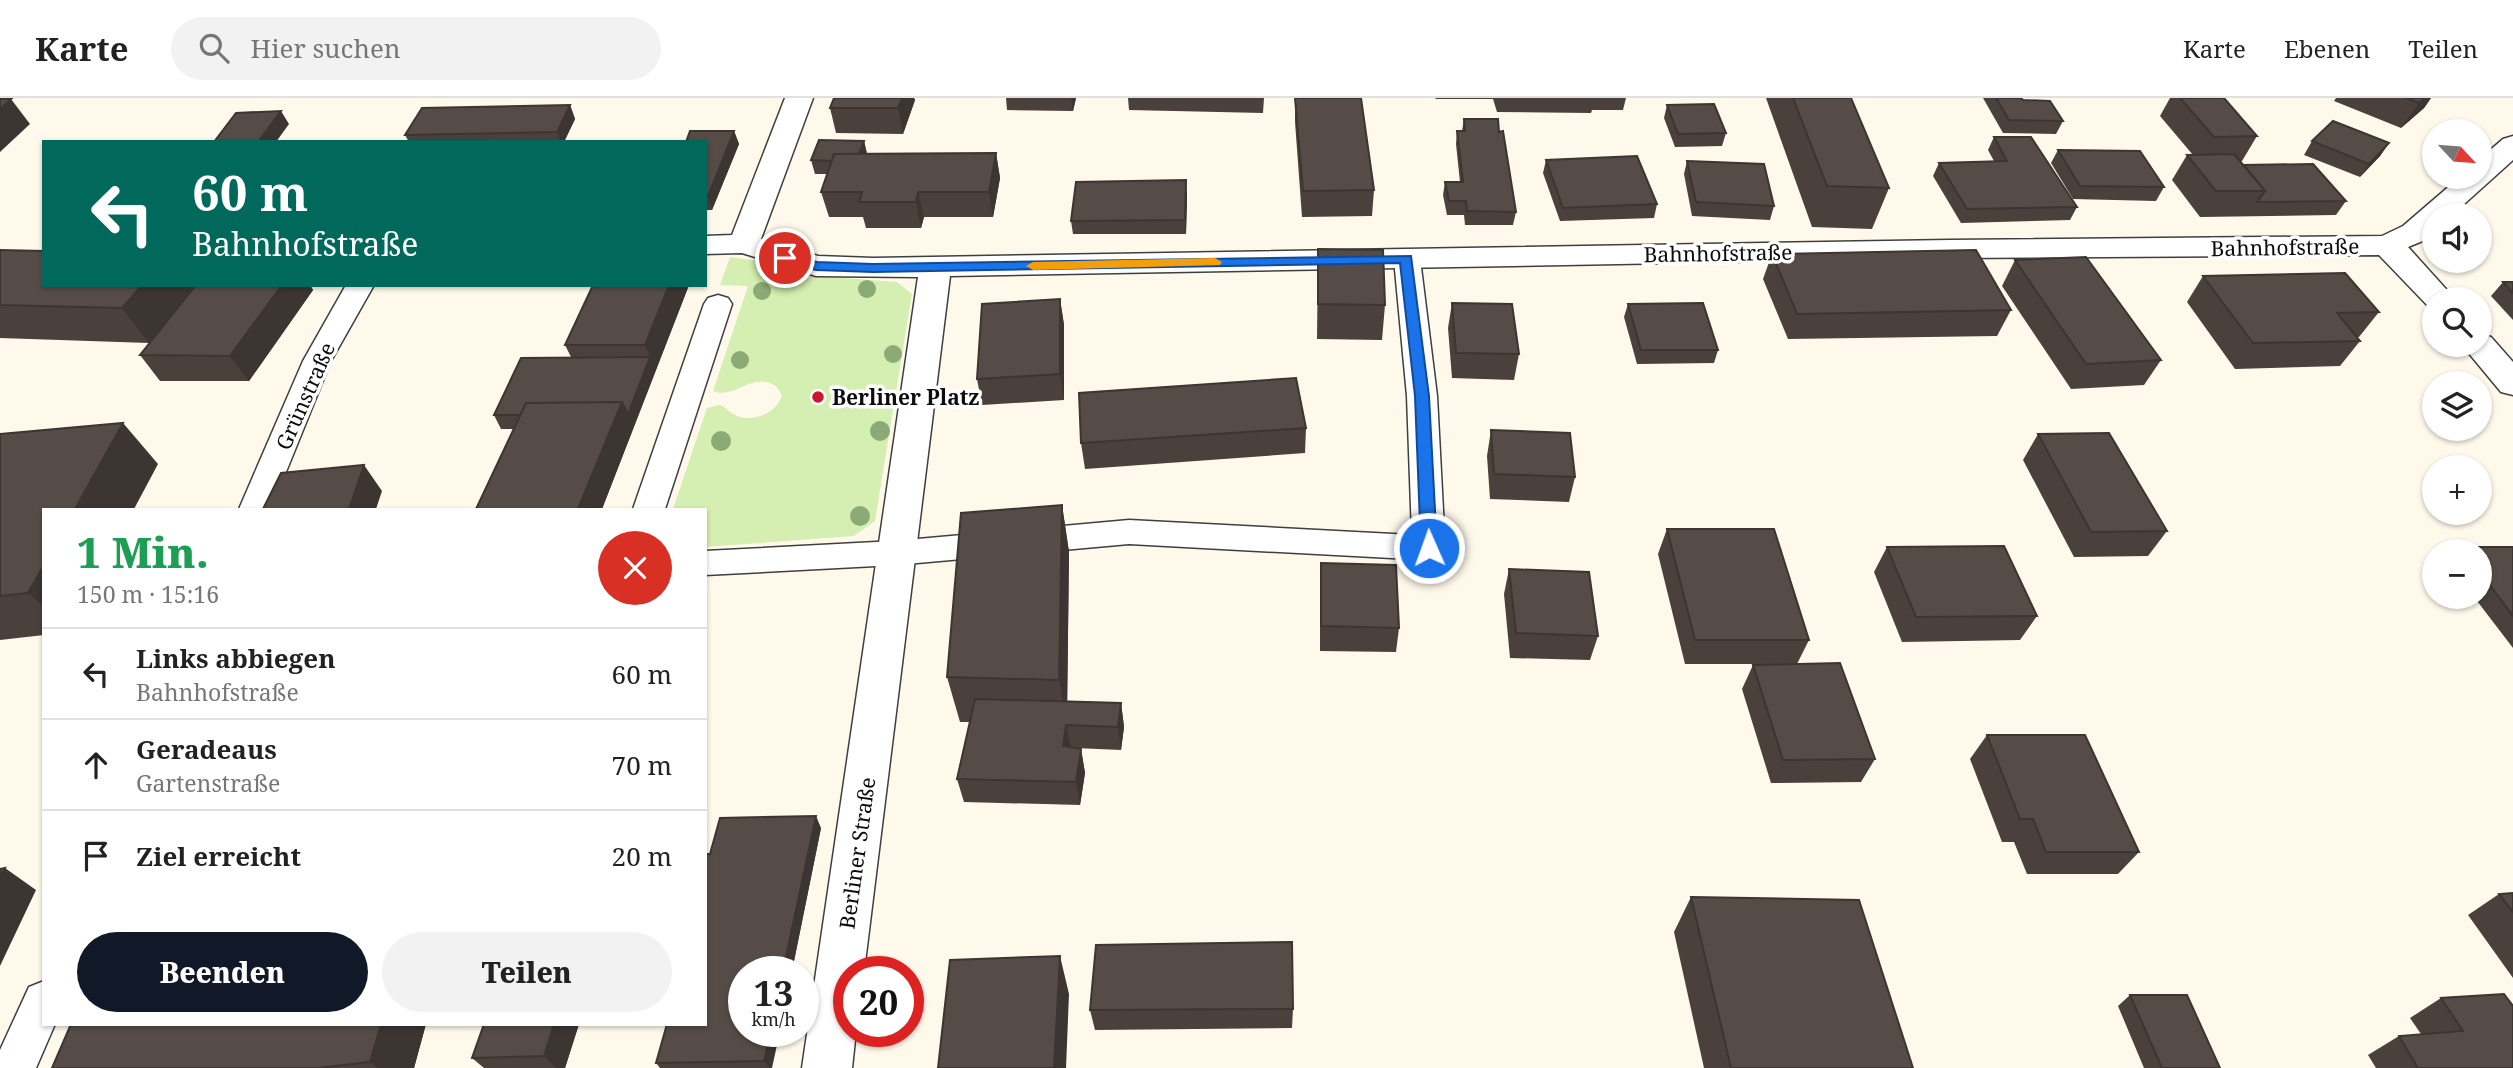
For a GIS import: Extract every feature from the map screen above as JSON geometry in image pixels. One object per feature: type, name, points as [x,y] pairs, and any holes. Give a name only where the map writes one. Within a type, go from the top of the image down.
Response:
[{"type":"street","points":[[744,244],[799,98]]},
{"type":"street","name":"Bahnhofstraße","points":[[2492,164],[2513,145]]},
{"type":"street","name":"Bahnhofstraße","points":[[707,244],[744,244],[816,266],[935,268],[1406,258],[2386,245],[2414,233],[2463,189]]},
{"type":"street","points":[[2386,245],[2428,287]]},
{"type":"street","points":[[895,553],[935,268]]},
{"type":"street","points":[[2489,357],[2513,384]]},
{"type":"street","name":"Berliner Straße","points":[[827,1068],[881,679],[895,553]]},
{"type":"lane","points":[[707,563],[895,553],[1129,532],[1429,548],[1422,396],[1406,258]]},
{"type":"lane","name":"Grünstraße","points":[[255,508],[317,361],[359,287]]},
{"type":"lane","points":[[649,508],[718,304]]},
{"type":"lane","points":[[14,1068],[42,1005]]},
{"type":"green space","points":[[730,257],[759,261],[817,276],[897,282],[912,294],[875,521],[854,536],[707,547],[707,508],[673,508],[707,408],[719,405],[740,417],[755,417],[769,412],[782,395],[776,386],[767,382],[751,383],[729,392],[713,391],[748,286],[720,285]]},
{"type":"building","points":[[834,98],[902,98],[898,108],[830,108]]},
{"type":"building","points":[[1295,98],[1361,98],[1374,190],[1303,191]]},
{"type":"building","points":[[1793,98],[1851,98],[1889,188],[1827,186]]},
{"type":"building","points":[[1996,98],[2050,101],[2063,121],[2009,120]]},
{"type":"building","points":[[2180,98],[2224,98],[2257,136],[2214,137]]},
{"type":"building","points":[[2406,98],[2425,98],[2419,103]]},
{"type":"building","points":[[0,99],[11,99],[0,109]]},
{"type":"building","points":[[1714,104],[1726,133],[1678,134],[1667,105]]},
{"type":"building","points":[[570,105],[557,132],[405,135],[422,108]]},
{"type":"building","points":[[281,111],[259,140],[216,140],[236,113]]},
{"type":"building","points":[[1464,119],[1498,119],[1499,132],[1503,131],[1516,212],[1467,211],[1466,201],[1449,201],[1445,182],[1463,182],[1457,131],[1465,131]]},
{"type":"building","points":[[2333,121],[2389,143],[2369,164],[2312,141]]},
{"type":"building","points":[[690,131],[734,131],[708,196],[707,140],[687,140]]},
{"type":"building","points":[[1994,137],[2031,137],[2077,207],[1967,209],[1939,163],[2007,161]]},
{"type":"building","points":[[819,140],[864,141],[859,154],[834,154],[832,161],[811,160]]},
{"type":"building","points":[[2058,150],[2140,151],[2164,187],[2080,186]]},
{"type":"building","points":[[996,153],[989,192],[918,192],[916,202],[859,202],[862,192],[821,192],[834,154]]},
{"type":"building","points":[[2234,154],[2265,191],[2216,191],[2187,155]]},
{"type":"building","points":[[1637,156],[1657,204],[1563,208],[1546,160]]},
{"type":"building","points":[[1687,161],[1764,164],[1774,206],[1696,202]]},
{"type":"building","points":[[2313,164],[2346,201],[2257,202],[2265,191],[2244,165]]},
{"type":"building","points":[[1186,180],[1185,220],[1071,221],[1076,182]]},
{"type":"building","points":[[1318,249],[1383,250],[1385,305],[1318,304]]},
{"type":"building","points":[[0,250],[42,251],[42,287],[140,287],[122,308],[0,305]]},
{"type":"building","points":[[1976,250],[2011,310],[1797,314],[1772,254]]},
{"type":"building","points":[[2086,257],[2161,360],[2086,364],[2015,260]]},
{"type":"building","points":[[2345,273],[2379,312],[2337,313],[2360,341],[2253,343],[2203,276]]},
{"type":"building","points":[[2503,282],[2513,282],[2513,293]]},
{"type":"building","points":[[194,287],[281,287],[230,356],[140,355]]},
{"type":"building","points":[[592,287],[668,287],[645,345],[565,345]]},
{"type":"building","points":[[1060,299],[1060,374],[977,379],[982,304]]},
{"type":"building","points":[[1452,303],[1512,304],[1519,354],[1456,353]]},
{"type":"building","points":[[1703,303],[1718,350],[1641,350],[1628,304]]},
{"type":"building","points":[[650,357],[628,414],[622,402],[526,403],[520,415],[494,415],[521,358]]},
{"type":"building","points":[[1296,378],[1306,428],[1081,443],[1079,393]]},
{"type":"building","points":[[622,402],[578,508],[476,508],[526,403]]},
{"type":"building","points":[[123,423],[76,508],[42,508],[42,568],[28,593],[0,596],[0,434]]},
{"type":"building","points":[[1491,430],[1570,433],[1575,477],[1494,474]]},
{"type":"building","points":[[2109,433],[2167,531],[2091,532],[2038,434]]},
{"type":"building","points":[[364,465],[349,508],[264,508],[281,473]]},
{"type":"building","points":[[1062,505],[1059,680],[947,677],[961,513]]},
{"type":"building","points":[[1667,529],[1774,529],[1809,640],[1695,640]]},
{"type":"building","points":[[2004,546],[2037,616],[1916,617],[1887,547]]},
{"type":"building","points":[[2492,547],[2513,547],[2513,616],[2492,588]]},
{"type":"building","points":[[1321,563],[1396,565],[1399,628],[1321,626]]},
{"type":"building","points":[[1509,569],[1589,572],[1598,636],[1516,633]]},
{"type":"building","points":[[1840,663],[1875,759],[1783,760],[1753,665]]},
{"type":"building","points":[[975,699],[1121,703],[1118,727],[1066,725],[1063,746],[1081,749],[1076,782],[957,779]]},
{"type":"building","points":[[1987,735],[2085,735],[2139,852],[2046,852],[2033,819],[2020,819]]},
{"type":"building","points":[[816,816],[786,956],[728,956],[728,1047],[767,1047],[764,1061],[656,1063],[666,1026],[707,1026],[707,854],[710,854],[720,818]]},
{"type":"building","points":[[2513,893],[2513,912],[2499,894]]},
{"type":"building","points":[[1691,897],[1859,900],[1913,1068],[1731,1068]]},
{"type":"building","points":[[1292,942],[1293,1009],[1090,1010],[1096,945]]},
{"type":"building","points":[[1060,956],[1054,1068],[938,1068],[950,960]]},
{"type":"building","points":[[2504,994],[2513,1006],[2513,1068],[2418,1068],[2399,1036],[2463,1031],[2441,998]]},
{"type":"building","points":[[2130,995],[2187,995],[2220,1068],[2162,1068]]},
{"type":"building","points":[[70,1026],[380,1026],[370,1062],[319,1068],[52,1068]]},
{"type":"building","points":[[483,1026],[553,1026],[544,1056],[472,1058]]},
{"type":"slow traffic","points":[[1033,266],[1215,262]]},
{"type":"place","name":"Berliner Platz","points":[[818,397]]},
{"type":"route","points":[[785,258],[816,266],[935,268],[1406,258],[1422,396],[1429,548]]}]
